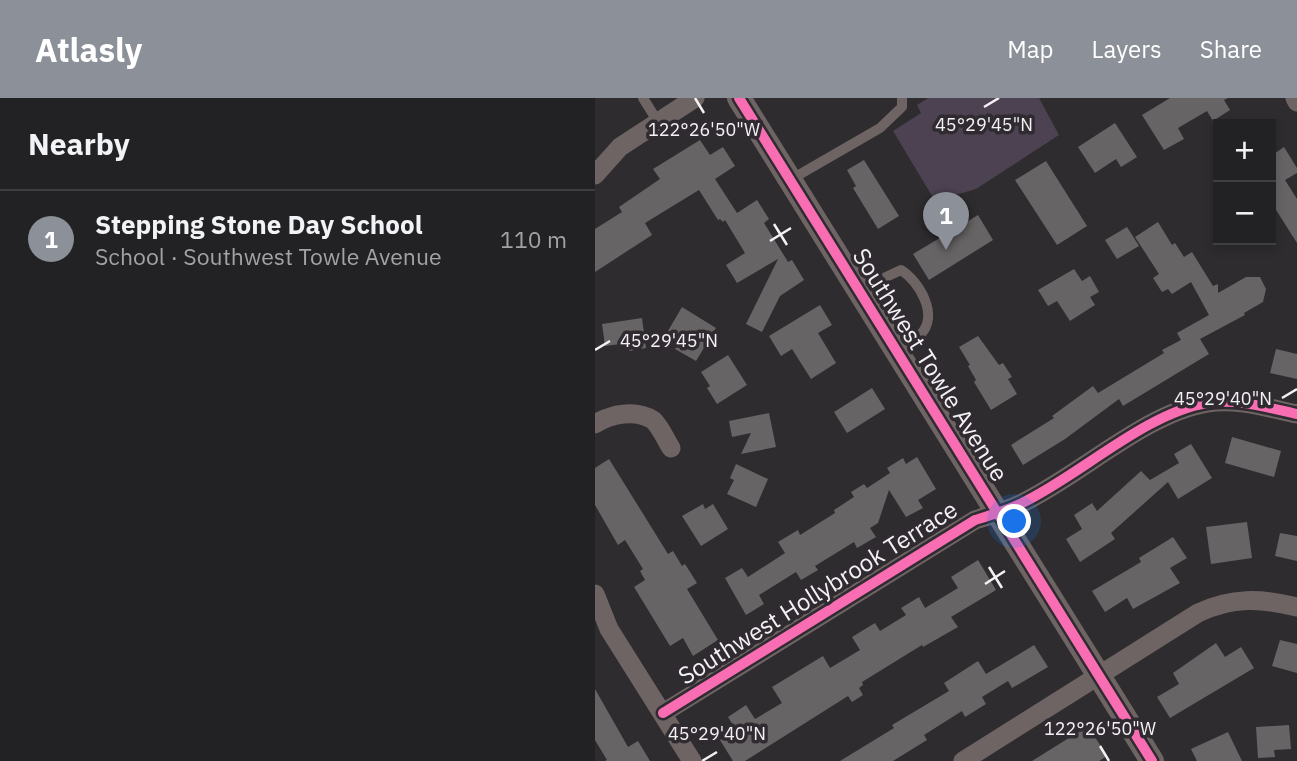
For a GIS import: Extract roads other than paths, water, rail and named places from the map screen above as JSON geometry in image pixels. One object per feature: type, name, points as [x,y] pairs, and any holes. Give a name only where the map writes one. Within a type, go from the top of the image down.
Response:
[{"type":"street","points":[[595,175],[620,147],[695,98]]},
{"type":"street","name":"Southwest Towle Avenue","points":[[739,98],[1151,761]]},
{"type":"street","name":"Southwest Hollybrook Terrace","points":[[663,713],[975,520],[1020,505],[1152,424],[1187,408],[1209,402],[1231,401],[1297,414]]},
{"type":"street","points":[[595,424],[608,416],[636,414],[655,421],[671,448]]},
{"type":"street","points":[[595,594],[609,629],[692,761]]},
{"type":"street","points":[[963,761],[1217,604],[1240,599],[1261,599],[1297,607]]},
{"type":"lane","points":[[643,98],[658,122]]},
{"type":"lane","points":[[790,180],[880,128],[902,107],[902,98]]},
{"type":"lane","points":[[858,290],[901,270],[912,277],[927,305],[928,322],[921,334],[896,350]]},
{"type":"place","name":"Stepping Stone Day School","points":[[946,250]]}]
